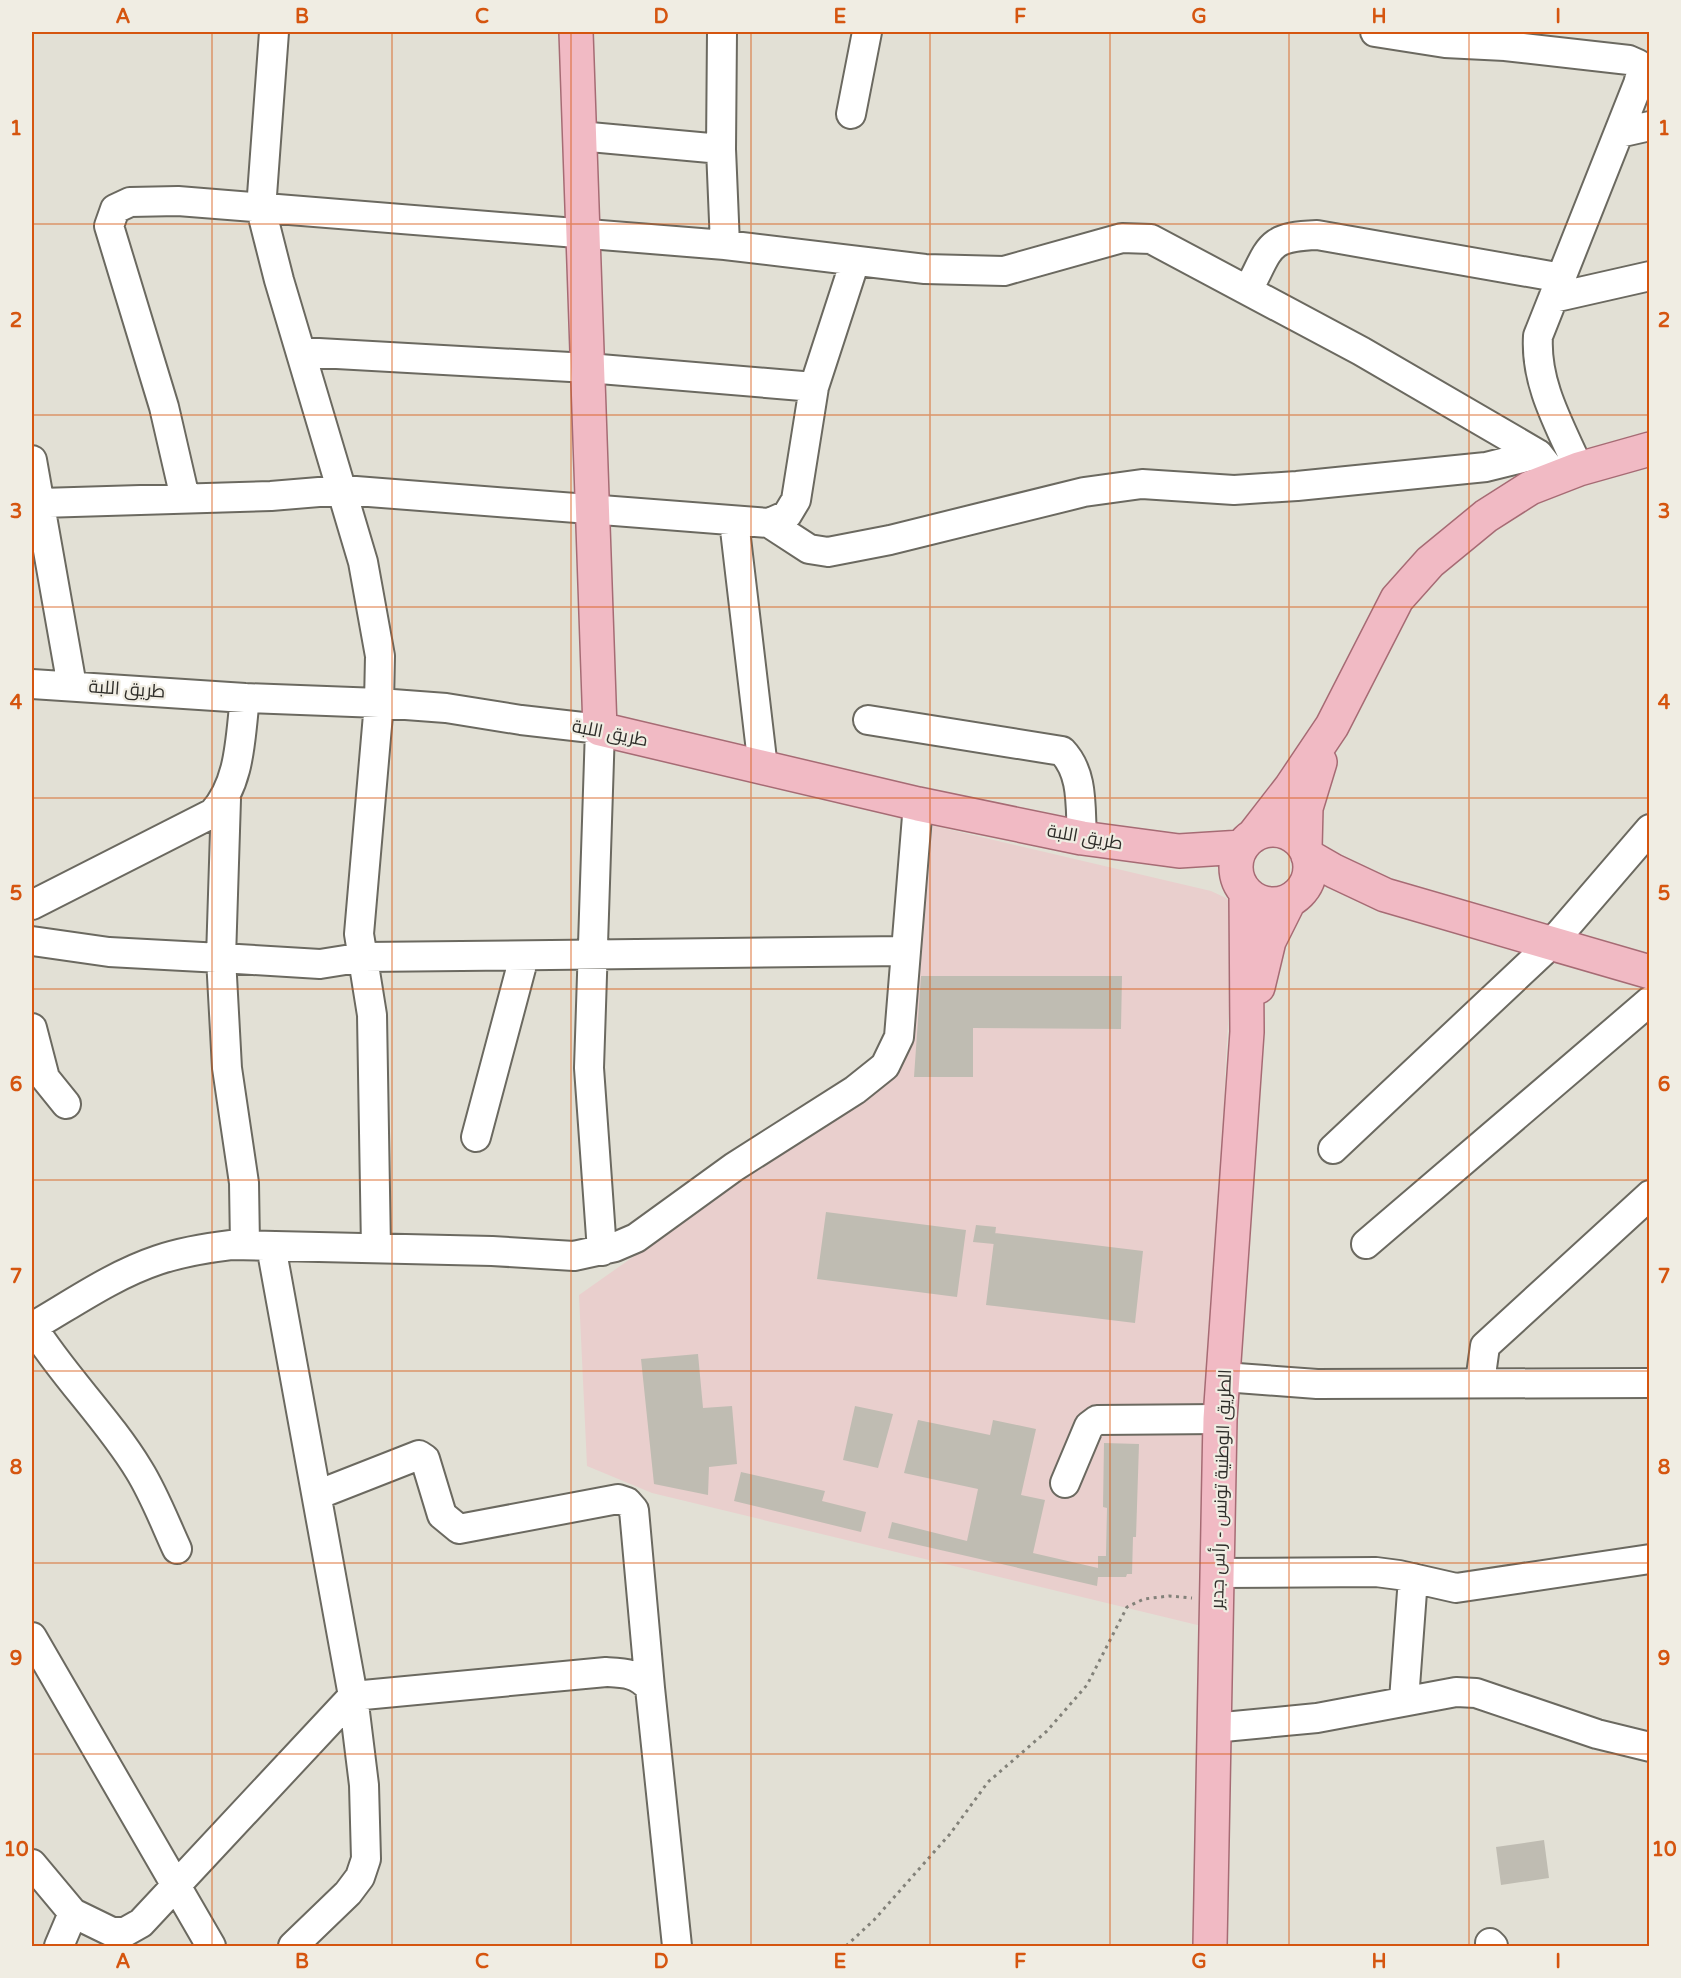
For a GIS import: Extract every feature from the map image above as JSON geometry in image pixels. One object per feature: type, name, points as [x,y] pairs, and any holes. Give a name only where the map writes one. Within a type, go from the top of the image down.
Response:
[{"type":"main road","points":[[576,32],[600,729]]},
{"type":"main road","points":[[1385,895],[1325,891],[1271,905],[1254,899],[1244,862],[1332,726],[1397,599],[1430,562],[1486,516],[1530,488],[1557,467],[1650,448]]},
{"type":"main road","points":[[1293,898],[1308,877],[1306,808],[1332,726]]},
{"type":"main road","name":"طريق اللبة","points":[[600,729],[918,804],[1082,838],[1244,862]]},
{"type":"main road","points":[[1244,862],[1275,830],[1287,832],[1306,852],[1334,871],[1385,895],[1650,972]]},
{"type":"main road","name":"الطريق الوطنية تونس - رأس جدير","points":[[1210,1947],[1220,1419],[1247,1032],[1244,862]]},
{"type":"main road","name":"الطريق الوطنية تونس - رأس جدير","points":[[1247,1032],[1269,941],[1293,898]]},
{"type":"street","points":[[273,32],[261,209],[343,490],[373,611],[380,656],[379,703],[359,934],[372,1015],[376,1248]]},
{"type":"street","points":[[722,32],[721,149],[725,245]]},
{"type":"street","points":[[851,114],[867,32]]},
{"type":"street","points":[[1375,32],[1445,43],[1505,46],[1629,60],[1638,64],[1641,73],[1619,133],[1538,336],[1536,357],[1557,467]]},
{"type":"street","points":[[1619,133],[1650,126]]},
{"type":"street","points":[[579,136],[721,149]]},
{"type":"street","points":[[185,498],[164,407],[110,226],[115,209],[130,202],[178,201],[584,232],[725,245],[925,269],[1004,271],[1122,238],[1151,239],[1168,246],[1361,351],[1557,467]]},
{"type":"street","points":[[1248,290],[1270,249],[1279,240],[1289,236],[1317,235],[1558,288],[1650,276]]},
{"type":"street","points":[[41,503],[343,490],[769,523],[787,515],[796,500],[814,387],[855,261]]},
{"type":"street","points":[[301,352],[588,368],[814,387]]},
{"type":"street","points":[[32,460],[72,686]]},
{"type":"street","points":[[769,523],[809,549],[828,552],[890,540],[1084,492],[1142,484],[1234,490],[1486,467],[1557,467]]},
{"type":"street","points":[[734,521],[763,768]]},
{"type":"street","name":"طريق اللبة","points":[[32,684],[446,708],[600,729]]},
{"type":"street","points":[[245,698],[233,780],[226,799],[221,958],[227,1068],[244,1183],[317,1495],[354,1696],[364,1785],[366,1858],[360,1877],[348,1893],[293,1947]]},
{"type":"street","points":[[868,720],[1062,752],[1074,763],[1077,775],[1082,838]]},
{"type":"street","points":[[600,729],[589,1068],[602,1251]]},
{"type":"street","points":[[32,904],[213,813],[226,799]]},
{"type":"street","points":[[177,1549],[140,1471],[110,1428],[59,1367],[32,1327],[123,1275],[158,1260],[195,1250],[258,1246],[574,1256],[602,1251],[636,1238],[734,1167],[855,1090],[885,1065],[899,1037],[918,804]]},
{"type":"street","points":[[1333,1149],[1551,944],[1650,829]]},
{"type":"street","points":[[32,941],[109,952],[320,964],[364,957],[906,951]]},
{"type":"street","points":[[476,1137],[524,957]]},
{"type":"street","points":[[1366,1244],[1650,1000]]},
{"type":"street","points":[[32,1028],[45,1078],[66,1104]]},
{"type":"street","points":[[1480,1382],[1485,1346],[1650,1195]]},
{"type":"street","points":[[1224,1377],[1317,1384],[1650,1383]]},
{"type":"street","points":[[1065,1483],[1089,1426],[1097,1420],[1220,1419]]},
{"type":"street","points":[[317,1495],[419,1455],[425,1459],[442,1515],[459,1529],[586,1503],[618,1499],[627,1502],[634,1510],[677,1947]]},
{"type":"street","points":[[1218,1586],[1376,1572],[1456,1588],[1649,1563]]},
{"type":"street","points":[[1404,1700],[1413,1578]]},
{"type":"street","points":[[32,1637],[211,1947]]},
{"type":"street","points":[[32,1864],[73,1913],[112,1932],[125,1932],[141,1923],[354,1696],[606,1672],[631,1673],[642,1678],[650,1688]]},
{"type":"street","points":[[1214,1728],[1317,1718],[1456,1692],[1476,1693],[1597,1734],[1650,1748]]},
{"type":"street","points":[[59,1947],[73,1913]]},
{"type":"path","points":[[846,1947],[874,1920],[950,1834],[988,1782],[1047,1731],[1087,1685],[1127,1606],[1144,1599],[1218,1586]]},
{"type":"shaded area","points":[[926,824],[1211,891],[1226,898],[1235,906],[1225,1073],[1218,1630],[652,1493],[587,1466],[579,1295],[870,1090],[888,1071]]},
{"type":"building","points":[[921,976],[1122,976],[1121,1029],[973,1028],[973,1077],[914,1077]]},
{"type":"building","points":[[826,1212],[966,1230],[957,1297],[817,1279]]},
{"type":"building","points":[[976,1225],[996,1227],[994,1244],[973,1242]]},
{"type":"building","points":[[995,1233],[1143,1251],[1135,1323],[986,1305]]},
{"type":"building","points":[[698,1354],[703,1408],[732,1406],[737,1464],[709,1467],[708,1495],[654,1484],[641,1359]]},
{"type":"building","points":[[855,1406],[893,1414],[878,1468],[843,1460]]},
{"type":"building","points":[[918,1420],[990,1435],[993,1420],[1036,1429],[1021,1495],[1045,1500],[1033,1553],[1098,1568],[1098,1556],[1106,1556],[1107,1508],[1103,1507],[1104,1443],[1139,1444],[1136,1537],[1133,1537],[1132,1574],[1127,1574],[1126,1577],[1098,1577],[1097,1586],[888,1538],[892,1522],[967,1541],[978,1489],[904,1473]]},
{"type":"building","points":[[741,1472],[825,1491],[822,1501],[866,1512],[861,1532],[734,1501]]},
{"type":"building","points":[[1544,1840],[1549,1878],[1501,1885],[1496,1847]]}]
